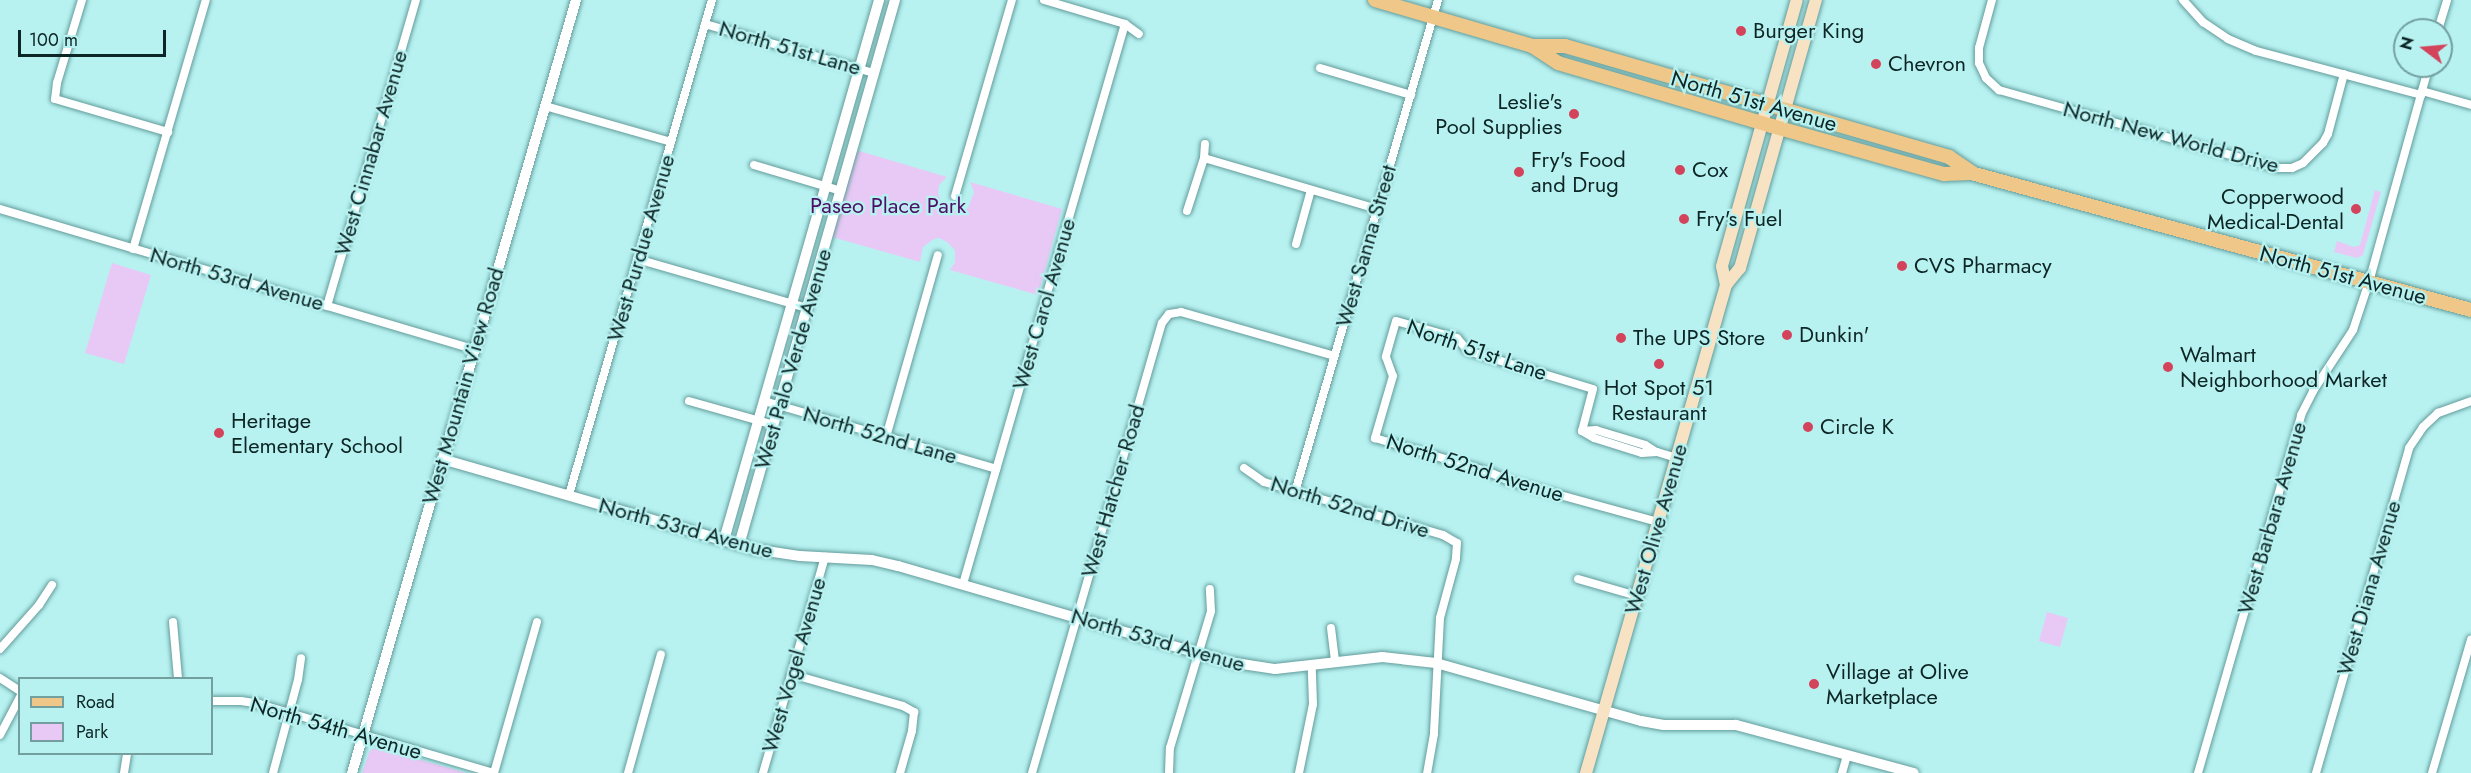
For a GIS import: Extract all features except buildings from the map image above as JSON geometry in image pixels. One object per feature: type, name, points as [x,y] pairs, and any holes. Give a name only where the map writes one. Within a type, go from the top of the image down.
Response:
[{"type":"main road","name":"North 51st Avenue","points":[[1375,0],[1532,46],[1565,46],[1948,158],[1971,173]]},
{"type":"main road","name":"West Olive Avenue","points":[[1726,285],[1722,266],[1797,0]]},
{"type":"main road","name":"West Olive Avenue","points":[[1586,773],[1726,285],[1740,268],[1816,0]]},
{"type":"main road","name":"North 51st Avenue","points":[[1532,46],[1558,63],[1762,123],[1944,174],[1971,173],[2471,310]]},
{"type":"street","points":[[82,0],[57,83],[55,99],[168,132]]},
{"type":"street","points":[[133,249],[206,0]]},
{"type":"street","name":"West Cinnabar Avenue","points":[[327,306],[416,0]]},
{"type":"street","name":"West Mountain View Road","points":[[352,773],[576,0]]},
{"type":"street","name":"West Purdue Avenue","points":[[569,495],[712,0]]},
{"type":"street","name":"West Palo Verde Avenue","points":[[724,540],[879,0]]},
{"type":"street","name":"West Palo Verde Avenue","points":[[739,545],[895,0]]},
{"type":"street","points":[[955,196],[1012,0]]},
{"type":"street","points":[[1044,0],[1125,24],[1139,34]]},
{"type":"street","name":"West Sanna Street","points":[[1295,492],[1438,0]]},
{"type":"street","name":"North New World Drive","points":[[1992,0],[1979,48],[1979,63],[1984,73],[1999,90],[2284,168],[2303,163],[2323,143],[2328,134],[2344,75]]},
{"type":"street","points":[[2183,0],[2203,22],[2228,39],[2256,51],[2344,75],[2471,105]]},
{"type":"street","points":[[2442,18],[2447,0]]},
{"type":"street","name":"North 51st Lane","points":[[705,24],[874,73]]},
{"type":"street","name":"West Carol Avenue","points":[[963,584],[1125,24]]},
{"type":"street","points":[[1320,68],[1411,95]]},
{"type":"street","name":"West Barbara Avenue","points":[[2198,773],[2301,415],[2313,391],[2353,330],[2369,282],[2425,78]]},
{"type":"street","points":[[546,106],[671,142]]},
{"type":"street","points":[[1187,211],[1204,158],[1205,144]]},
{"type":"street","points":[[1204,158],[1377,210]]},
{"type":"street","points":[[754,165],[841,191]]},
{"type":"street","points":[[1296,244],[1311,190]]},
{"type":"street","name":"North 53rd Avenue","points":[[0,209],[474,349]]},
{"type":"street","points":[[886,437],[938,255]]},
{"type":"street","points":[[637,259],[807,308]]},
{"type":"street","name":"West Hatcher Road","points":[[1032,773],[1162,323],[1169,314],[1181,312],[1334,356]]},
{"type":"street","name":"North 51st Lane","points":[[1396,321],[1457,338],[1468,351],[1593,389],[1582,431],[1594,438],[1642,453],[1657,452],[1677,458]]},
{"type":"street","name":"North 52nd Avenue","points":[[1396,321],[1386,357],[1393,376],[1375,438],[1489,472],[1509,481],[1658,522]]},
{"type":"street","name":"West Diana Avenue","points":[[2316,773],[2409,448],[2423,427],[2438,413],[2471,400]]},
{"type":"street","name":"North 52nd Lane","points":[[689,401],[774,425]]},
{"type":"street","name":"North 52nd Lane","points":[[764,401],[996,469]]},
{"type":"street","name":"North 53rd Avenue","points":[[442,459],[739,545],[777,554],[872,560],[963,584],[1199,654],[1251,666],[1275,669],[1382,657],[1436,663],[1605,711],[1664,725],[1736,725],[1914,773]]},
{"type":"street","name":"North 52nd Drive","points":[[1244,468],[1264,482],[1443,536],[1457,543],[1456,560],[1440,618],[1436,663]]},
{"type":"street","name":"West Vogel Avenue","points":[[763,773],[825,557]]},
{"type":"street","points":[[1578,579],[1637,596]]},
{"type":"street","points":[[0,649],[39,605],[52,585]]},
{"type":"street","points":[[1169,773],[1170,748],[1211,611],[1210,589]]},
{"type":"street","points":[[173,622],[178,677]]},
{"type":"street","points":[[494,773],[537,622]]},
{"type":"street","points":[[1331,628],[1335,661]]},
{"type":"street","points":[[2433,773],[2471,640]]},
{"type":"street","points":[[628,773],[662,654]]},
{"type":"street","points":[[273,773],[301,658]]},
{"type":"street","points":[[1427,773],[1434,734],[1436,663]]},
{"type":"street","points":[[1299,773],[1313,704],[1312,666]]},
{"type":"street","points":[[791,674],[903,706],[914,712],[912,730],[900,773]]},
{"type":"street","points":[[0,678],[18,690]]},
{"type":"street","name":"North 54th Avenue","points":[[213,700],[241,701],[494,773]]},
{"type":"street","points":[[0,735],[18,701]]},
{"type":"street","points":[[124,773],[127,755]]},
{"type":"street","points":[[1842,773],[1847,755]]},
{"type":"green space","name":"Paseo Place Park","points":[[856,150],[947,177],[939,185],[938,193],[942,206],[948,211],[962,211],[968,208],[974,192],[970,182],[1062,209],[1038,295],[950,270],[955,262],[955,250],[939,238],[923,247],[920,262],[832,237]]},
{"type":"green space","points":[[2375,190],[2381,192],[2363,255],[2357,258],[2334,252],[2337,241],[2354,247],[2360,245]]},
{"type":"green space","points":[[112,263],[151,275],[124,364],[85,353]]},
{"type":"green space","points":[[2047,612],[2068,618],[2060,647],[2039,641]]},
{"type":"green space","points":[[377,748],[467,773],[362,773],[370,750]]},
{"type":"place","name":"Burger King","points":[[1741,31]]},
{"type":"place","name":"Chevron","points":[[1876,64]]},
{"type":"place","name":"Leslie's Pool Supplies","points":[[1574,114]]},
{"type":"place","name":"Cox","points":[[1680,170]]},
{"type":"place","name":"Fry's Food and Drug","points":[[1519,172]]},
{"type":"place","name":"Copperwood Medical-Dental","points":[[2356,209]]},
{"type":"place","name":"Fry's Fuel","points":[[1684,219]]},
{"type":"place","name":"CVS Pharmacy","points":[[1902,266]]},
{"type":"place","name":"Dunkin'","points":[[1787,335]]},
{"type":"place","name":"The UPS Store","points":[[1621,338]]},
{"type":"place","name":"Hot Spot 51 Restaurant","points":[[1659,364]]},
{"type":"place","name":"Walmart Neighborhood Market","points":[[2168,367]]},
{"type":"place","name":"Circle K","points":[[1808,427]]},
{"type":"place","name":"Heritage Elementary School","points":[[219,433]]},
{"type":"place","name":"Village at Olive Marketplace","points":[[1814,684]]}]
